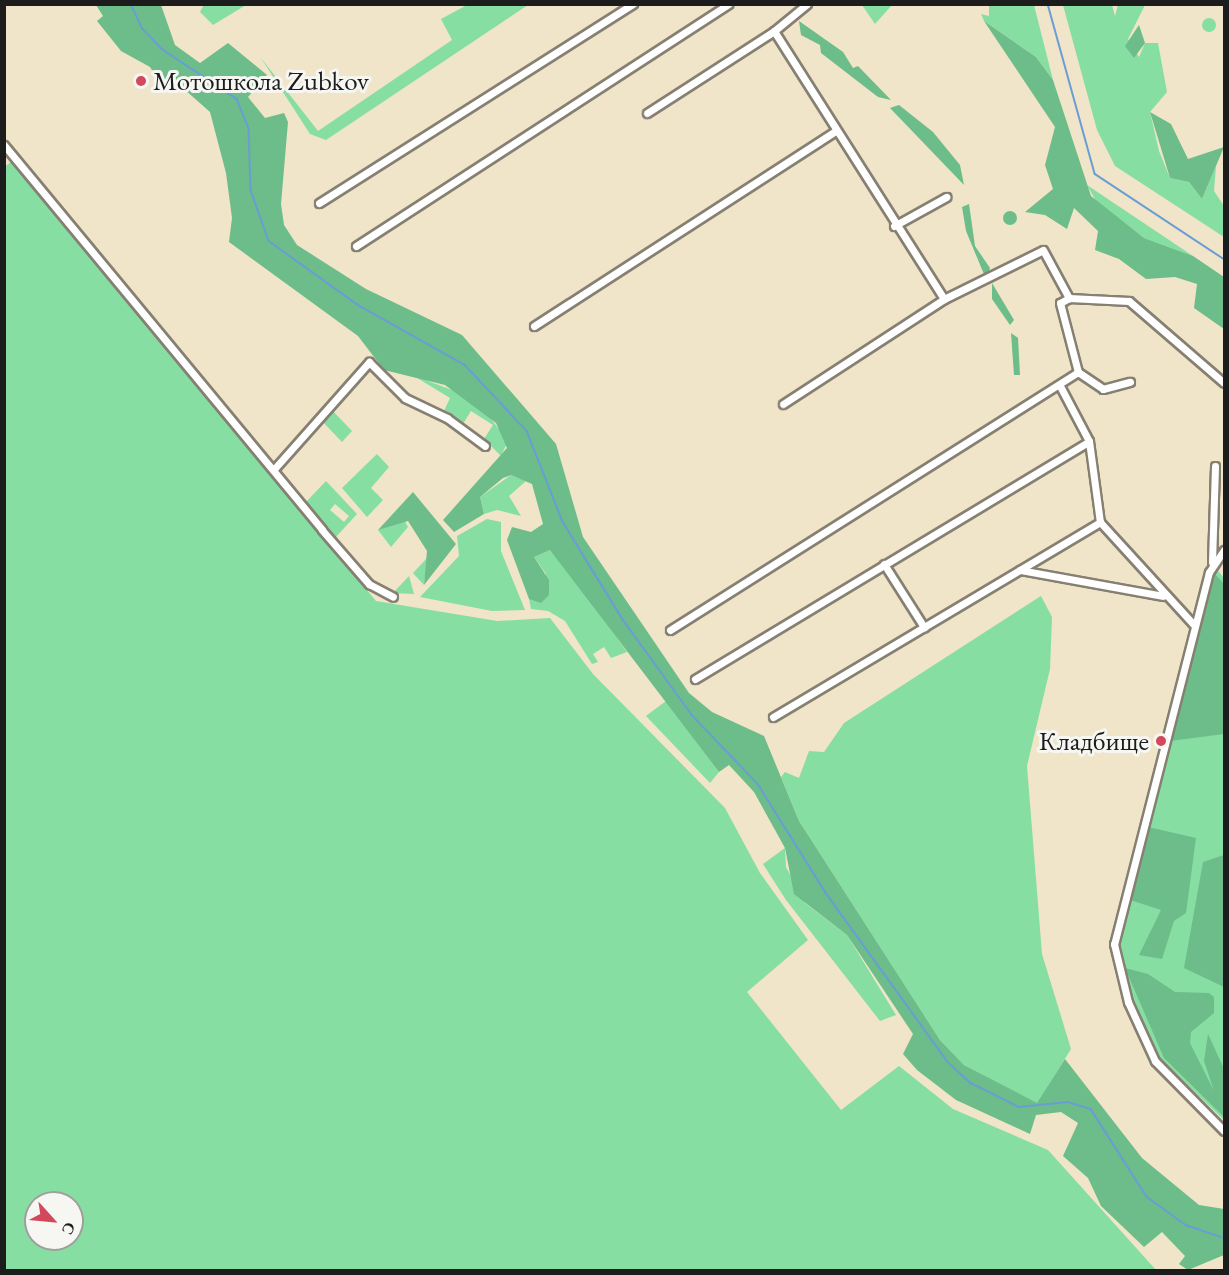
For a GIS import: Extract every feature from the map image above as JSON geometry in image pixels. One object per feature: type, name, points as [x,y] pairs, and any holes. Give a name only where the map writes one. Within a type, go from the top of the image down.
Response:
[{"type":"street","points":[[320,203],[633,4]]},
{"type":"street","points":[[356,246],[728,4]]},
{"type":"street","points":[[647,113],[774,31],[807,4]]},
{"type":"street","points":[[774,31],[894,226],[944,299]]},
{"type":"street","points":[[534,326],[835,131]]},
{"type":"street","points":[[4,145],[276,468],[369,584],[393,597]]},
{"type":"street","points":[[894,226],[946,197]]},
{"type":"street","points":[[783,404],[944,299],[1042,250],[1069,298]]},
{"type":"street","points":[[1130,382],[1103,389],[1078,372],[1060,303],[1069,298],[1129,301],[1224,383]]},
{"type":"street","points":[[276,468],[369,362],[405,398],[447,418],[485,446]]},
{"type":"street","points":[[670,630],[1060,386],[1078,372]]},
{"type":"street","points":[[1060,386],[1089,441],[1100,522],[1163,596],[1194,625]]},
{"type":"street","points":[[695,679],[1089,441]]},
{"type":"street","points":[[1215,466],[1212,562],[1114,944],[1128,1002],[1155,1061],[1224,1131]]},
{"type":"street","points":[[773,717],[1100,522]]},
{"type":"street","points":[[1212,562],[1224,550]]},
{"type":"street","points":[[884,564],[924,627]]},
{"type":"street","points":[[1020,570],[1163,596]]},
{"type":"green space","points":[[204,4],[246,5],[213,25],[200,12]]},
{"type":"green space","points":[[862,4],[892,5],[875,24]]},
{"type":"green space","points":[[96,5],[161,5],[175,45],[200,63],[228,43],[267,75],[248,97],[265,118],[284,113],[288,122],[281,204],[284,225],[297,245],[366,289],[462,335],[556,444],[583,537],[689,693],[712,712],[764,736],[799,821],[940,1040],[964,1065],[1037,1103],[1065,1059],[1142,1158],[1199,1205],[1224,1209],[1224,1255],[1188,1270],[1179,1264],[1185,1256],[1162,1232],[1144,1247],[1101,1206],[1088,1178],[1063,1156],[1078,1123],[1061,1112],[1036,1115],[1030,1134],[956,1100],[917,1070],[903,1054],[913,1034],[847,935],[794,894],[785,848],[754,792],[729,765],[719,772],[550,550],[534,557],[549,580],[549,595],[541,603],[529,599],[507,540],[512,527],[531,532],[543,524],[532,484],[511,475],[503,478],[480,497],[484,514],[454,532],[443,520],[507,448],[496,423],[445,385],[384,370],[358,336],[229,242],[232,218],[226,173],[210,112],[175,81],[164,88],[150,67],[121,51],[97,21],[103,16]]},
{"type":"green space","points":[[467,5],[528,5],[326,140],[310,134],[261,58],[318,131],[452,40],[441,19]]},
{"type":"green space","points":[[989,5],[1034,5],[1053,80],[1036,57],[984,21],[981,14],[989,16]]},
{"type":"green space","points":[[1063,5],[1112,5],[1115,16],[1118,5],[1145,5],[1128,39],[1139,57],[1145,43],[1158,43],[1167,92],[1150,112],[1159,151],[1170,178],[1189,182],[1202,199],[1216,166],[1214,191],[1224,206],[1224,237],[1115,166],[1097,130]]},
{"type":"green space","points":[[1206,18],[1212,18],[1216,25],[1212,32],[1206,32],[1202,28],[1202,22]]},
{"type":"green space","points":[[799,21],[843,52],[853,68],[858,66],[891,100],[878,97],[821,53],[820,45],[801,35]]},
{"type":"green space","points":[[984,21],[1036,57],[1053,80],[1091,196],[1144,238],[1193,256],[1224,277],[1224,329],[1194,308],[1197,284],[1175,277],[1146,279],[1119,259],[1095,250],[1098,231],[1074,208],[1067,229],[1045,215],[1025,212],[1053,189],[1045,165],[1055,127]]},
{"type":"green space","points":[[1139,25],[1145,43],[1134,58],[1125,46]]},
{"type":"green space","points":[[899,105],[933,132],[960,165],[964,185],[890,108]]},
{"type":"green space","points":[[1150,112],[1171,124],[1188,159],[1224,147],[1202,199],[1189,182],[1170,178]]},
{"type":"green space","points":[[11,162],[376,601],[497,621],[550,618],[593,674],[725,808],[760,873],[808,940],[747,992],[841,1110],[899,1066],[953,1109],[1048,1150],[1156,1270],[5,1270],[4,167]]},
{"type":"green space","points":[[1087,185],[1193,256],[1144,238],[1096,201]]},
{"type":"green space","points":[[969,204],[975,246],[990,268],[986,279],[966,231],[962,207]]},
{"type":"green space","points":[[1007,211],[1013,211],[1017,218],[1013,225],[1007,225],[1003,221],[1003,215]]},
{"type":"green space","points":[[992,283],[1014,320],[1010,325],[992,299]]},
{"type":"green space","points":[[1011,333],[1018,338],[1020,375],[1014,375]]},
{"type":"green space","points":[[414,376],[455,391],[488,415],[508,441],[501,456],[484,439],[493,425],[471,411],[463,424],[444,411],[450,398]]},
{"type":"green space","points":[[330,408],[352,431],[342,442],[320,419]]},
{"type":"green space","points":[[377,454],[389,467],[371,488],[383,500],[367,517],[342,488]]},
{"type":"green space","points":[[511,475],[526,481],[509,496],[521,516],[497,510],[484,514],[480,497]]},
{"type":"green space","points":[[326,481],[357,514],[335,538],[306,502]],"holes":[[[335,504],[349,516],[344,522],[330,510]]]},
{"type":"green space","points":[[413,492],[456,544],[424,585],[427,551],[408,521],[378,530]]},
{"type":"green space","points":[[403,518],[408,527],[391,547],[378,530]]},
{"type":"green space","points":[[487,519],[501,522],[501,551],[525,610],[492,611],[420,597],[459,556],[457,536]]},
{"type":"green space","points":[[550,550],[556,554],[627,652],[611,658],[604,647],[593,654],[598,662],[592,664],[565,621],[548,611],[531,609],[529,599],[546,574],[534,557]]},
{"type":"green space","points":[[427,558],[424,585],[413,573]]},
{"type":"green space","points":[[1214,566],[1224,578],[1224,1120],[1160,1059],[1141,1027],[1117,945]]},
{"type":"green space","points":[[1215,574],[1224,584],[1224,734],[1170,741]]},
{"type":"green space","points":[[409,576],[414,594],[393,593]]},
{"type":"green space","points":[[1041,596],[1052,617],[1050,669],[1027,766],[1042,954],[1071,1049],[1037,1104],[964,1065],[940,1040],[799,821],[781,777],[785,772],[799,778],[809,751],[824,752],[844,723]]},
{"type":"green space","points":[[666,701],[719,772],[710,783],[646,716]]},
{"type":"green space","points":[[1148,827],[1196,838],[1186,913],[1174,921],[1162,959],[1139,955],[1161,910],[1130,900]]},
{"type":"green space","points":[[785,848],[786,867],[805,903],[847,935],[896,1015],[880,1021],[786,900],[763,864]]},
{"type":"green space","points":[[1224,855],[1224,987],[1184,968],[1203,862]]},
{"type":"green space","points":[[1125,968],[1148,974],[1175,992],[1209,993],[1214,997],[1214,1013],[1191,1032],[1190,1043],[1214,1091],[1204,1061],[1208,1034],[1224,1069],[1224,1117],[1164,1058]]},
{"type":"waterway","points":[[131,4],[142,28],[162,49],[237,99],[249,129],[251,190],[269,241],[358,305],[465,365],[527,431],[563,522],[624,621],[692,715],[758,784],[826,893],[947,1061],[971,1083],[1019,1107],[1068,1102],[1091,1109],[1147,1197],[1186,1225],[1224,1238]]},
{"type":"waterway","points":[[1048,4],[1095,174],[1224,259]]},
{"type":"place","name":"Мотошкола Zubkov","points":[[141,81]]},
{"type":"place","name":"Кладбище","points":[[1161,741]]}]
